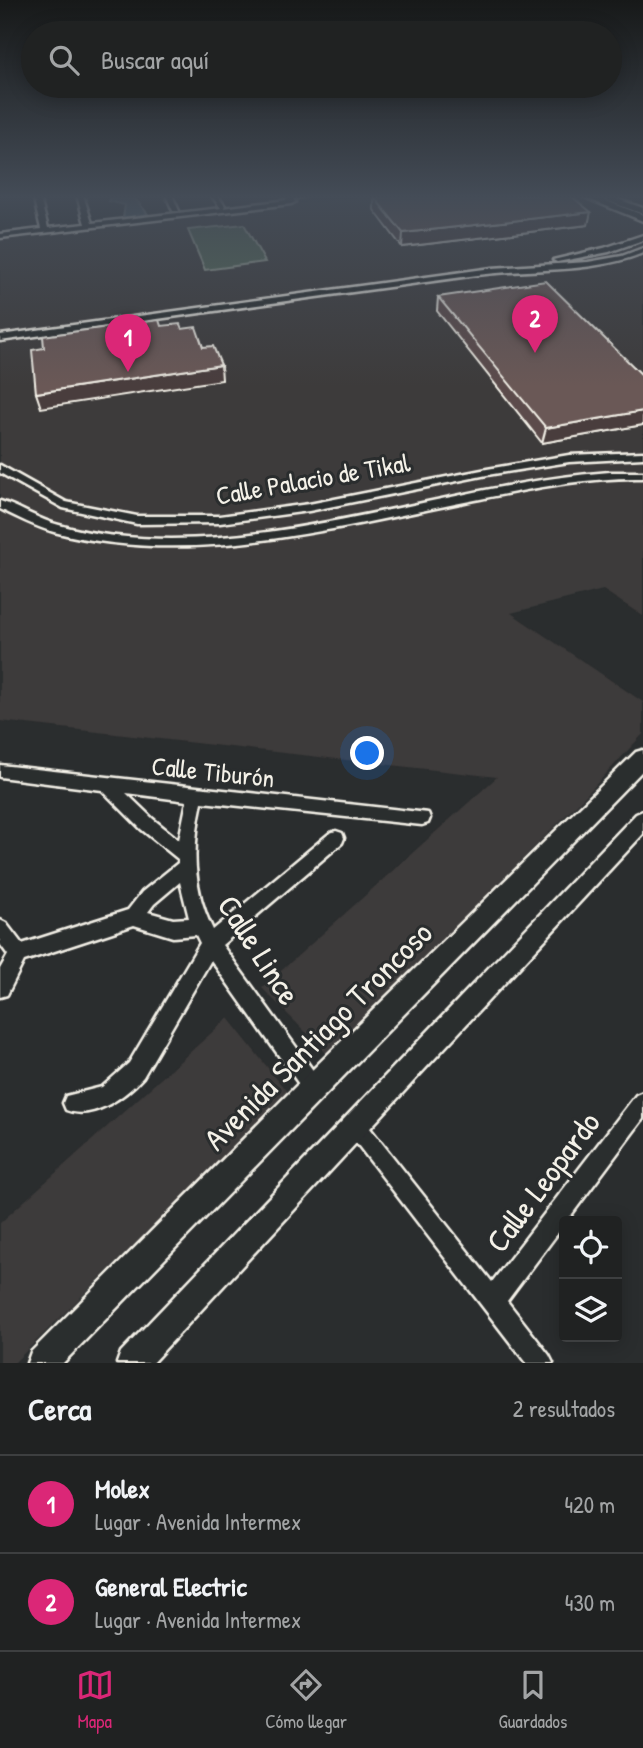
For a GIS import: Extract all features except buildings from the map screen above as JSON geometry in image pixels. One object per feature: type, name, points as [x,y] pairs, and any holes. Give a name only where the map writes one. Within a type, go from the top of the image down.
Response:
[{"type":"main road","name":"Avenida Santiago Troncoso","points":[[42,1363],[313,1087],[643,758]]},
{"type":"main road","points":[[132,1363],[355,1125],[639,830]]},
{"type":"street","points":[[0,338],[562,259]]},
{"type":"street","points":[[525,266],[598,265],[617,259]]},
{"type":"street","name":"Calle Palacio de Tikal","points":[[0,468],[31,491],[54,502],[115,519],[175,523],[256,514],[357,498],[562,457],[593,454],[643,455]]},
{"type":"street","name":"Calle Palacio de Tikal","points":[[0,505],[20,516],[60,531],[118,542],[153,543],[260,535],[586,476],[643,475]]},
{"type":"street","points":[[256,514],[260,535]]},
{"type":"street","name":"Calle Tiburón","points":[[0,771],[196,795],[422,818]]},
{"type":"street","points":[[106,784],[185,861],[148,898],[134,917]]},
{"type":"street","name":"Calle Lince","points":[[196,795],[188,826],[185,861],[191,902],[210,944],[313,1087]]},
{"type":"street","points":[[73,1103],[97,1100],[120,1088],[210,944],[336,838]]},
{"type":"street","points":[[0,988],[18,954],[134,917],[173,928],[201,926]]},
{"type":"street","points":[[0,929],[18,954]]},
{"type":"street","name":"Calle Leopardo","points":[[494,1299],[643,1102]]},
{"type":"street","points":[[355,1125],[494,1299],[541,1363]]},
{"type":"shaded area","points":[[0,259],[643,259],[643,616],[603,590],[511,613],[643,702],[643,734],[593,788],[328,1055],[262,988],[497,777],[0,721]]},
{"type":"shaded area","points":[[228,1018],[288,1093],[14,1363],[0,1363],[0,1223]]},
{"type":"green space","points":[[200,259],[263,259],[265,262],[205,270]]},
{"type":"place","name":"General Electric","points":[[535,353]]},
{"type":"place","name":"Molex","points":[[128,372]]}]
